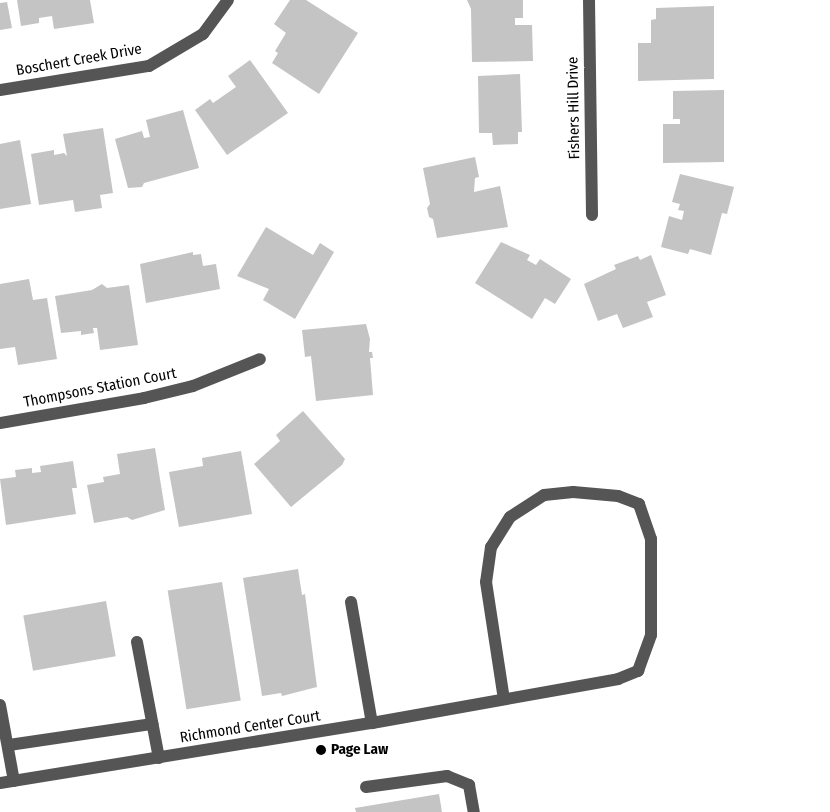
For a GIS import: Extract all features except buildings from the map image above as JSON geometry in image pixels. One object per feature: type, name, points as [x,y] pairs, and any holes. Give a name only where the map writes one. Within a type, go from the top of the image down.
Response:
[{"type":"street","name":"Boschert Creek Drive","points":[[0,90],[149,66],[203,34],[228,0]]},
{"type":"street","name":"Fishers Hill Drive","points":[[589,0],[592,215]]},
{"type":"street","name":"Thompsons Station Court","points":[[0,423],[144,398],[193,386],[260,359]]},
{"type":"street","name":"Richmond Center Court","points":[[0,783],[372,724],[618,679],[638,671],[651,635],[651,539],[639,504],[618,496],[573,492],[544,495],[510,517],[491,547],[486,582],[504,699]]},
{"type":"street","points":[[350,602],[372,724]]},
{"type":"street","points":[[137,642],[159,758]]},
{"type":"street","points":[[0,705],[9,745],[14,781]]},
{"type":"street","points":[[9,745],[152,724]]},
{"type":"street","points":[[366,787],[447,776],[469,785],[474,812]]},
{"type":"place","name":"Page Law","points":[[321,750]]}]
